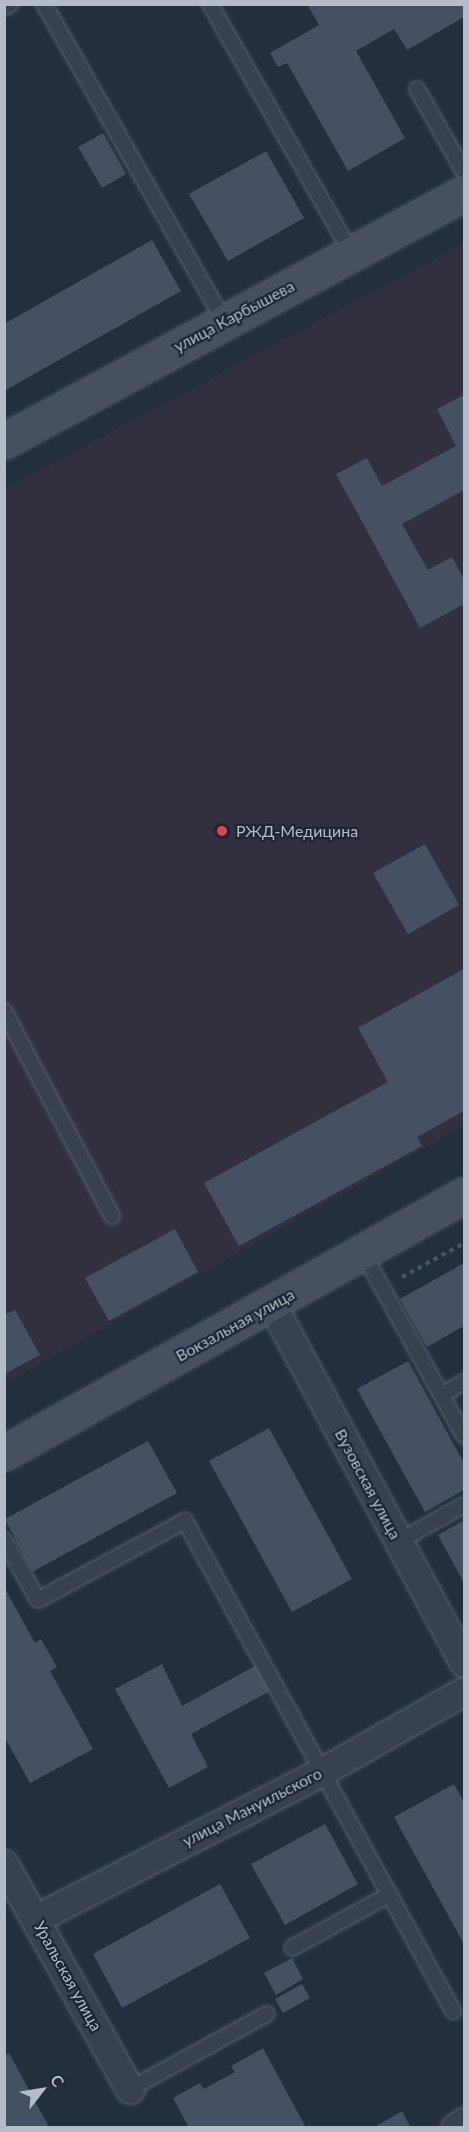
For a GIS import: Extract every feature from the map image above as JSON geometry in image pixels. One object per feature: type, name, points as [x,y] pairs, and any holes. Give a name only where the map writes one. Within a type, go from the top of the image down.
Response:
[{"type":"street","name":"улица Карбышева","points":[[4,441],[465,193]]},
{"type":"street","name":"Вокзальная улица","points":[[4,1453],[465,1195]]},
{"type":"street","name":"Вузовская улица","points":[[272,1305],[464,1661]]},
{"type":"street","name":"улица Мануильского","points":[[37,1918],[321,1772],[465,1691]]},
{"type":"street","name":"Уральская улица","points":[[4,1864],[37,1918],[130,2090]]},
{"type":"street","points":[[455,2127],[465,2122]]},
{"type":"lane","points":[[4,8],[11,4]]},
{"type":"lane","points":[[44,4],[225,321]]},
{"type":"lane","points":[[210,4],[352,254]]},
{"type":"lane","points":[[417,89],[465,172]]},
{"type":"lane","points":[[4,1011],[112,1216]]},
{"type":"lane","points":[[363,1253],[465,1436]]},
{"type":"lane","points":[[442,1395],[465,1382]]},
{"type":"lane","points":[[399,1541],[465,1505]]},
{"type":"lane","points":[[4,1540],[38,1600],[185,1521],[453,2011]]},
{"type":"lane","points":[[292,1948],[389,1895]]},
{"type":"lane","points":[[130,2090],[267,2014]]},
{"type":"path","points":[[382,1288],[465,1243]]},
{"type":"shaded area","name":"РЖД-Медицина","points":[[464,243],[464,1126],[5,1383],[5,489]]},
{"type":"building","points":[[307,4],[464,4],[464,17],[407,50],[394,29],[356,51],[405,138],[348,171],[287,63],[278,67],[270,53],[319,25]]},
{"type":"building","points":[[103,133],[126,174],[102,188],[78,147]]},
{"type":"building","points":[[266,151],[304,218],[228,261],[189,194]]},
{"type":"building","points":[[152,240],[181,291],[4,391],[4,324]]},
{"type":"building","points":[[464,395],[464,490],[402,524],[428,570],[452,557],[464,579],[464,604],[420,628],[336,474],[367,458],[382,486],[456,446],[437,409]]},
{"type":"building","points":[[425,844],[459,905],[408,934],[373,873]]},
{"type":"building","points":[[464,969],[464,1111],[417,1137],[422,1146],[239,1246],[204,1183],[388,1082],[358,1028]]},
{"type":"building","points":[[175,1229],[198,1272],[109,1321],[85,1278]]},
{"type":"building","points":[[464,1263],[464,1326],[427,1347],[400,1299]]},
{"type":"building","points":[[15,1310],[40,1355],[4,1374],[4,1315]]},
{"type":"building","points":[[408,1361],[464,1463],[464,1490],[425,1512],[357,1389]]},
{"type":"building","points":[[269,1428],[352,1579],[292,1612],[209,1461]]},
{"type":"building","points":[[148,1441],[177,1493],[32,1572],[5,1519]]},
{"type":"building","points":[[464,1520],[464,1583],[438,1535]]},
{"type":"building","points":[[4,1587],[35,1643],[41,1639],[57,1667],[50,1671],[93,1749],[30,1783],[4,1736]]},
{"type":"building","points":[[162,1664],[182,1706],[257,1665],[270,1691],[191,1734],[208,1767],[169,1788],[115,1689]]},
{"type":"building","points":[[454,1784],[464,1802],[464,1944],[394,1817]]},
{"type":"building","points":[[325,1824],[358,1884],[285,1925],[251,1864]]},
{"type":"building","points":[[220,1884],[250,1938],[122,2008],[93,1954]]},
{"type":"building","points":[[292,1958],[303,1979],[276,1995],[264,1973]]},
{"type":"building","points":[[302,1984],[310,1998],[283,2013],[275,1999]]},
{"type":"building","points":[[263,2048],[306,2128],[189,2128],[173,2098],[200,2083],[204,2089],[235,2072],[231,2066]]},
{"type":"building","points":[[9,2053],[48,2125],[43,2128],[4,2128],[4,2056]]},
{"type":"building","points":[[402,2111],[411,2128],[373,2128]]},
{"type":"place","name":"РЖД-Медицина","points":[[222,831]]}]
